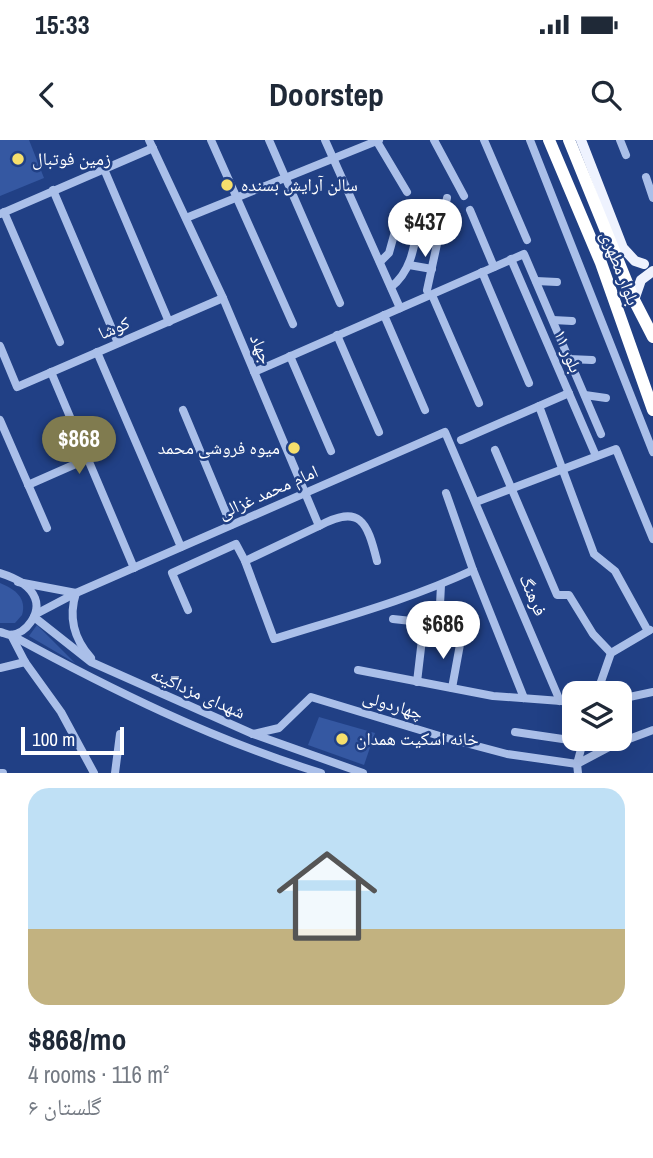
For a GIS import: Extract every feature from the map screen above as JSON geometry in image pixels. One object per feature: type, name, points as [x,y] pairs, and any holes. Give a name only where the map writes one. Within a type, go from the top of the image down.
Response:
[{"type":"highway","name":"بلوار مطهری","points":[[549,140],[601,264],[652,407]]},
{"type":"highway","name":"بلوار مطهری","points":[[569,140],[634,300],[653,337]]},
{"type":"main road","points":[[581,140],[623,248],[635,261],[649,267],[634,300]]},
{"type":"street","points":[[211,140],[293,324]]},
{"type":"street","points":[[269,140],[340,303]]},
{"type":"street","points":[[325,140],[400,308]]},
{"type":"street","points":[[186,218],[377,140],[407,192]]},
{"type":"street","points":[[434,140],[464,196]]},
{"type":"street","points":[[484,140],[527,240]]},
{"type":"street","points":[[530,140],[653,452]]},
{"type":"street","points":[[620,140],[626,155]]},
{"type":"street","points":[[60,342],[2,213],[104,169],[151,144]]},
{"type":"street","name":"جهاد","points":[[151,144],[223,298],[319,526]]},
{"type":"street","points":[[104,169],[169,321]]},
{"type":"street","points":[[646,177],[653,198]]},
{"type":"street","points":[[53,190],[118,343]]},
{"type":"street","points":[[447,198],[429,292],[479,403]]},
{"type":"street","points":[[391,287],[405,274],[409,265],[421,209]]},
{"type":"street","points":[[470,210],[494,267]]},
{"type":"street","points":[[380,262],[389,253],[399,217]]},
{"type":"street","points":[[254,372],[400,308],[429,292],[524,254],[601,434]]},
{"type":"street","name":"بلور ۱۱","points":[[511,259],[596,456]]},
{"type":"street","points":[[409,265],[432,269]]},
{"type":"street","points":[[482,272],[529,383]]},
{"type":"street","points":[[536,281],[556,282]]},
{"type":"street","name":"کوشا","points":[[0,346],[18,387],[223,298]]},
{"type":"street","points":[[384,315],[425,411]]},
{"type":"street","points":[[553,320],[572,321]]},
{"type":"street","points":[[337,335],[379,432]]},
{"type":"street","points":[[97,352],[181,547]]},
{"type":"street","points":[[290,356],[331,452]]},
{"type":"street","points":[[569,359],[592,360]]},
{"type":"street","points":[[51,372],[134,568]]},
{"type":"street","points":[[461,440],[569,393]]},
{"type":"street","points":[[585,395],[606,398]]},
{"type":"street","points":[[539,406],[594,554],[615,571],[650,630],[611,653],[601,681]]},
{"type":"street","points":[[183,410],[231,525]]},
{"type":"street","points":[[0,420],[47,528]]},
{"type":"street","name":"امام محمد غزالی","points":[[11,635],[22,631],[35,615],[76,593],[445,432],[476,502]]},
{"type":"street","points":[[476,502],[615,449],[653,539]]},
{"type":"street","points":[[495,450],[557,595],[569,595],[593,634],[611,653]]},
{"type":"street","points":[[28,485],[87,459]]},
{"type":"street","points":[[446,493],[473,570],[524,698]]},
{"type":"street","name":"فرهنگ","points":[[476,502],[560,701]]},
{"type":"street","points":[[245,561],[342,515],[352,515],[361,521],[372,538],[377,561]]},
{"type":"street","points":[[188,610],[172,573],[236,544],[274,639],[393,602],[473,570]]},
{"type":"street","points":[[0,573],[19,582],[76,593],[71,615],[76,636],[98,665]]},
{"type":"street","points":[[19,582],[33,594],[36,601],[35,615]]},
{"type":"street","points":[[393,619],[439,624],[441,585]]},
{"type":"street","name":"شهدای مزداگینه","points":[[35,615],[82,656],[98,665],[253,734],[363,773]]},
{"type":"street","points":[[416,682],[424,622]]},
{"type":"street","name":"شهدای مزداگینه","points":[[0,632],[11,635],[103,684],[193,725],[321,773]]},
{"type":"street","points":[[11,635],[25,662],[61,712],[94,773]]},
{"type":"street","points":[[452,688],[461,639]]},
{"type":"street","points":[[0,668],[25,662]]},
{"type":"street","points":[[358,670],[493,696],[560,701]]},
{"type":"street","points":[[632,696],[653,692]]},
{"type":"street","name":"چهاردولی","points":[[253,734],[279,728],[311,697],[443,737],[507,754],[578,768]]},
{"type":"street","points":[[578,768],[613,745],[653,730]]},
{"type":"street","points":[[515,732],[562,738]]},
{"type":"street","points":[[115,773],[120,734]]},
{"type":"shaded area","name":"زمین فوتبال","points":[[0,140],[29,140],[44,178],[0,196]]},
{"type":"shaded area","points":[[0,583],[15,591],[23,604],[22,615],[15,623],[0,623]]},
{"type":"shaded area","points":[[37,625],[75,663],[29,636]]},
{"type":"shaded area","name":"خانه اسكيت همدان","points":[[319,717],[375,733],[364,765],[308,745]]},
{"type":"place","name":"زمین فوتبال","points":[[18,159]]},
{"type":"place","name":"سالن آرایش بسنده","points":[[227,185]]},
{"type":"place","name":"میوه فروشی محمد","points":[[294,448]]},
{"type":"place","name":"خانه اسكيت همدان","points":[[342,739]]}]
